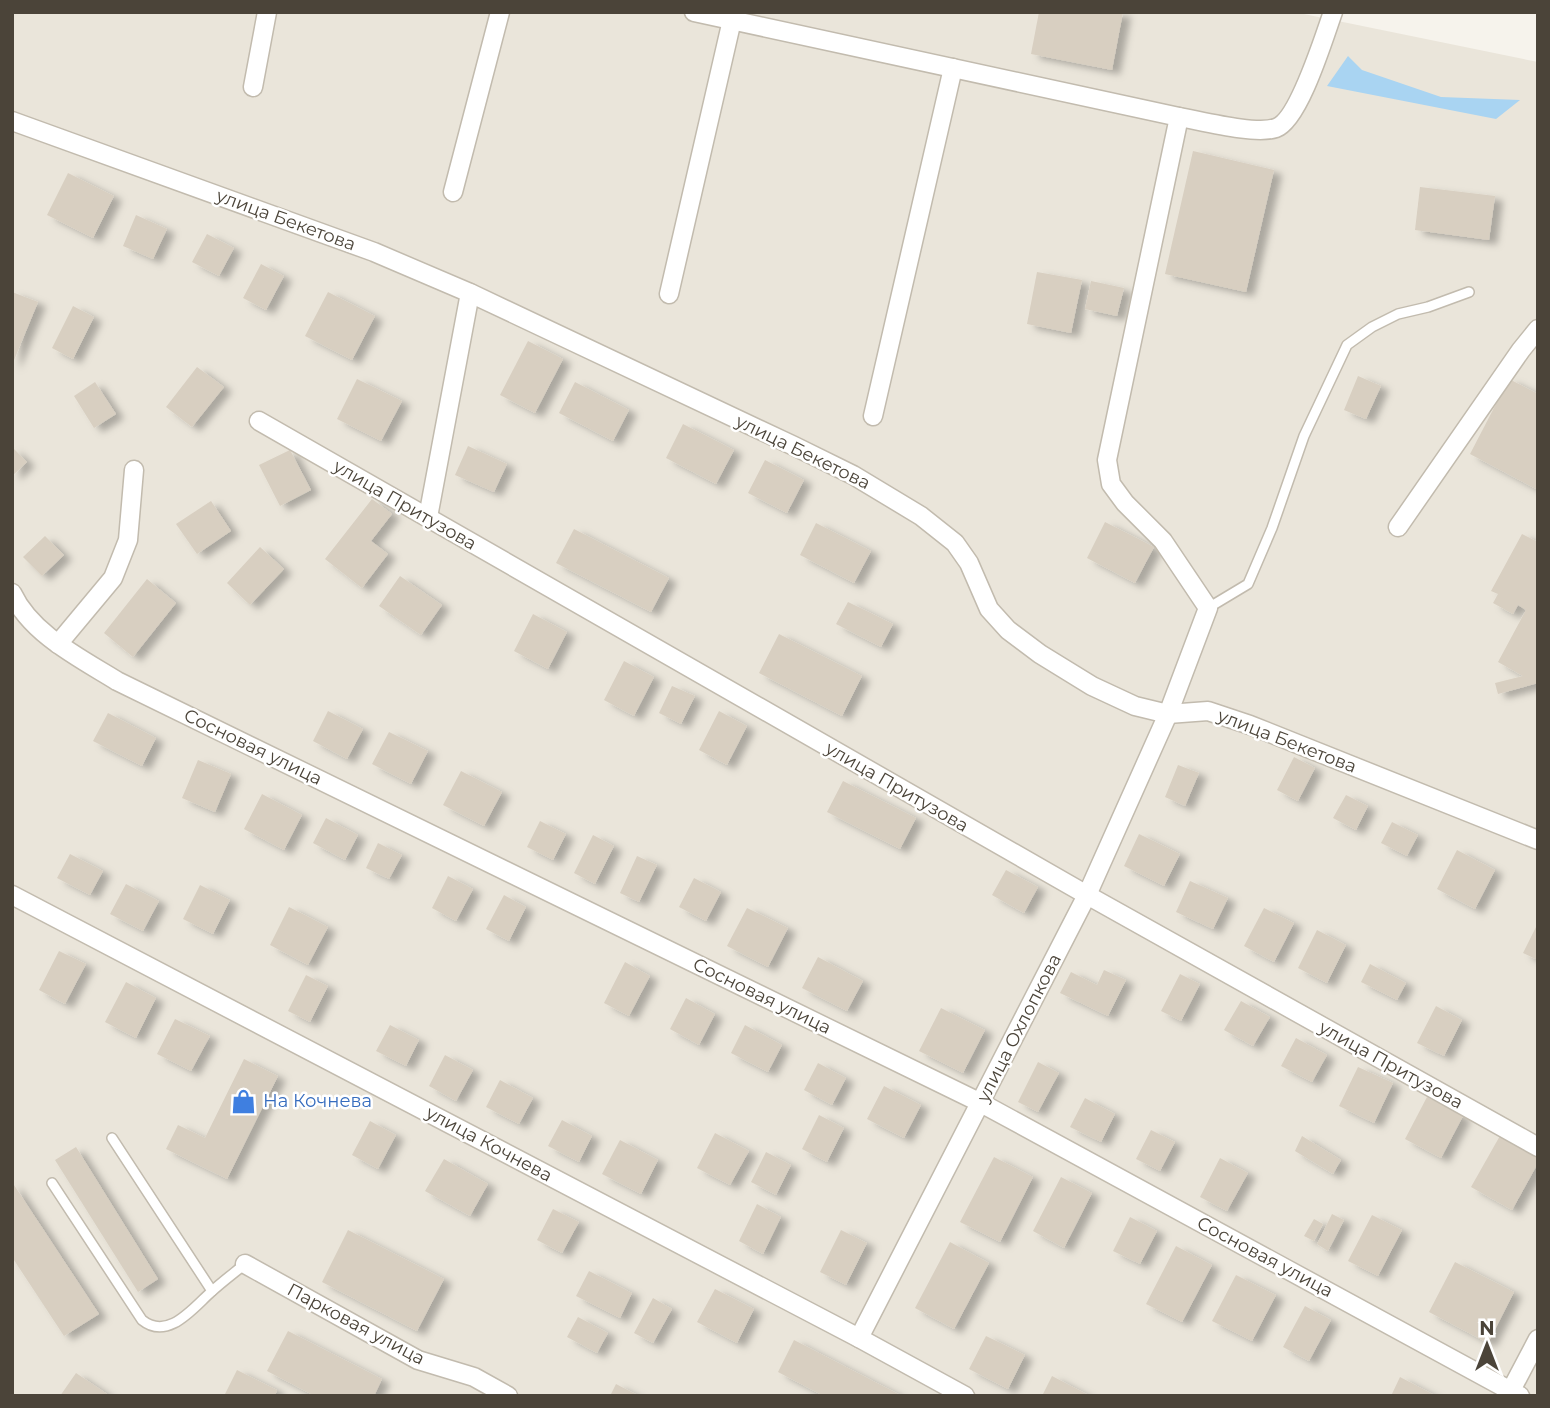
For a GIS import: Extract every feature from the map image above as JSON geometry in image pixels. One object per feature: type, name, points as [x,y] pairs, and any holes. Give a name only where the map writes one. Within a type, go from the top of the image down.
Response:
[{"type":"street","points":[[253,88],[267,12]]},
{"type":"street","points":[[453,192],[500,12]]},
{"type":"street","points":[[694,12],[1179,117],[1256,130],[1276,128],[1289,120],[1301,97],[1333,12]]},
{"type":"street","points":[[669,293],[732,20]]},
{"type":"street","points":[[873,416],[953,68]]},
{"type":"street","points":[[1179,117],[1107,460],[1111,484],[1125,503],[1163,541],[1208,608]]},
{"type":"street","name":"улица Бекетова","points":[[12,121],[374,253],[470,293],[793,446],[888,495],[955,542],[975,575],[989,610],[1008,630],[1040,654],[1092,686],[1135,706],[1168,714],[1208,711],[1250,725],[1538,841]]},
{"type":"street","points":[[428,517],[470,293]]},
{"type":"street","points":[[1398,527],[1538,329]]},
{"type":"street","name":"улица Притузова","points":[[259,421],[1087,895],[1538,1147]]},
{"type":"street","points":[[58,644],[113,578],[128,540],[134,470]]},
{"type":"street","name":"Сосновая улица","points":[[12,593],[19,607],[58,644],[117,681],[981,1103],[1513,1394]]},
{"type":"street","name":"улица Охлопкова","points":[[859,1338],[1087,895],[1168,714],[1208,608]]},
{"type":"street","name":"улица Кочнева","points":[[12,895],[965,1396]]},
{"type":"street","name":"Парковая улица","points":[[245,1264],[418,1360],[474,1377],[508,1396]]},
{"type":"street","points":[[1513,1394],[1538,1339]]},
{"type":"lane","points":[[1208,608],[1248,584],[1272,528],[1304,436],[1347,345],[1372,327],[1398,314],[1428,307],[1469,292]]},
{"type":"lane","points":[[112,1138],[212,1291]]},
{"type":"lane","points":[[52,1183],[142,1320],[150,1326],[164,1327],[178,1322],[245,1264]]},
{"type":"shaded area","points":[[12,12],[1294,12],[1538,62],[1538,1396],[12,1396]]},
{"type":"water","points":[[1348,56],[1362,70],[1441,97],[1520,100],[1496,119],[1327,86]]},
{"type":"building","points":[[1039,12],[1123,12],[1112,70],[1031,54]]},
{"type":"building","points":[[1193,151],[1274,170],[1246,292],[1165,274]]},
{"type":"building","points":[[68,173],[114,196],[93,238],[47,215]]},
{"type":"building","points":[[1420,187],[1495,196],[1489,240],[1415,230]]},
{"type":"building","points":[[136,215],[167,229],[153,259],[123,246]]},
{"type":"building","points":[[207,234],[234,248],[219,276],[192,262]]},
{"type":"building","points":[[261,264],[284,276],[266,310],[243,298]]},
{"type":"building","points":[[1037,272],[1082,280],[1071,333],[1027,324]]},
{"type":"building","points":[[1091,281],[1124,288],[1117,316],[1085,309]]},
{"type":"building","points":[[12,292],[38,302],[12,365]]},
{"type":"building","points":[[328,292],[375,316],[352,360],[305,336]]},
{"type":"building","points":[[73,306],[94,317],[73,359],[52,348]]},
{"type":"building","points":[[528,341],[563,359],[535,413],[500,395]]},
{"type":"building","points":[[197,367],[224,387],[192,427],[166,407]]},
{"type":"building","points":[[1358,376],[1381,386],[1366,419],[1344,410]]},
{"type":"building","points":[[357,379],[402,401],[381,441],[337,419]]},
{"type":"building","points":[[1509,379],[1538,394],[1538,490],[1470,454]]},
{"type":"building","points":[[95,382],[116,414],[94,428],[74,396]]},
{"type":"building","points":[[575,382],[629,410],[613,441],[559,413]]},
{"type":"building","points":[[683,424],[734,450],[716,484],[666,458]]},
{"type":"building","points":[[468,446],[507,464],[494,492],[455,475]]},
{"type":"building","points":[[12,447],[27,462],[12,476]]},
{"type":"building","points":[[290,450],[311,490],[280,506],[259,465]]},
{"type":"building","points":[[765,460],[804,480],[787,513],[748,493]]},
{"type":"building","points":[[372,499],[392,514],[371,541],[388,554],[362,588],[325,559]]},
{"type":"building","points":[[211,501],[231,531],[197,554],[176,524]]},
{"type":"building","points":[[1105,522],[1154,547],[1135,583],[1087,558]]},
{"type":"building","points":[[816,523],[871,551],[854,583],[800,555]]},
{"type":"building","points":[[574,529],[669,578],[651,612],[556,563]]},
{"type":"building","points":[[1522,534],[1538,542],[1538,683],[1498,694],[1495,683],[1523,676],[1498,662],[1526,610],[1518,605],[1513,614],[1493,603],[1498,594],[1491,591]]},
{"type":"building","points":[[45,536],[64,555],[42,576],[23,557]]},
{"type":"building","points":[[260,547],[284,569],[250,605],[227,583]]},
{"type":"building","points":[[400,576],[442,605],[421,635],[379,606]]},
{"type":"building","points":[[147,579],[176,603],[133,657],[104,633]]},
{"type":"building","points":[[848,602],[893,624],[881,647],[836,624]]},
{"type":"building","points":[[533,614],[567,632],[548,669],[514,651]]},
{"type":"building","points":[[779,634],[862,676],[842,716],[759,673]]},
{"type":"building","points":[[624,661],[654,677],[634,716],[604,700]]},
{"type":"building","points":[[672,686],[695,696],[681,724],[659,713]]},
{"type":"building","points":[[328,711],[363,729],[347,759],[313,741]]},
{"type":"building","points":[[719,711],[747,726],[727,765],[699,750]]},
{"type":"building","points":[[108,713],[156,738],[142,766],[93,741]]},
{"type":"building","points":[[389,732],[428,751],[411,784],[372,764]]},
{"type":"building","points":[[1294,757],[1315,768],[1298,801],[1277,790]]},
{"type":"building","points":[[198,760],[231,774],[215,812],[182,798]]},
{"type":"building","points":[[1178,765],[1199,773],[1185,806],[1165,797]]},
{"type":"building","points":[[461,771],[502,792],[484,826],[443,805]]},
{"type":"building","points":[[843,781],[916,818],[900,849],[827,812]]},
{"type":"building","points":[[262,794],[302,815],[284,850],[244,829]]},
{"type":"building","points":[[1346,795],[1368,806],[1356,830],[1333,818]]},
{"type":"building","points":[[326,818],[358,835],[345,860],[313,843]]},
{"type":"building","points":[[540,821],[566,834],[553,860],[527,847]]},
{"type":"building","points":[[1392,822],[1418,835],[1407,856],[1381,843]]},
{"type":"building","points":[[1139,834],[1180,854],[1164,886],[1124,866]]},
{"type":"building","points":[[593,835],[614,846],[595,884],[574,873]]},
{"type":"building","points":[[378,843],[402,855],[389,879],[366,868]]},
{"type":"building","points":[[1457,850],[1495,870],[1475,909],[1437,889]]},
{"type":"building","points":[[70,854],[103,871],[90,895],[57,878]]},
{"type":"building","points":[[637,856],[657,865],[639,902],[620,893]]},
{"type":"building","points":[[1006,870],[1038,887],[1024,913],[992,895]]},
{"type":"building","points":[[448,876],[473,889],[456,921],[432,908]]},
{"type":"building","points":[[694,878],[721,892],[706,921],[679,907]]},
{"type":"building","points":[[1190,881],[1228,898],[1213,929],[1176,912]]},
{"type":"building","points":[[126,884],[159,901],[143,931],[110,914]]},
{"type":"building","points":[[200,885],[230,900],[213,934],[183,919]]},
{"type":"building","points":[[504,895],[526,907],[509,941],[486,929]]},
{"type":"building","points":[[289,907],[328,927],[308,965],[270,945]]},
{"type":"building","points":[[747,908],[788,928],[768,967],[727,946]]},
{"type":"building","points":[[1264,908],[1294,923],[1274,962],[1244,946]]},
{"type":"building","points":[[1538,923],[1538,960],[1523,953]]},
{"type":"building","points":[[1317,930],[1346,945],[1327,983],[1298,968]]},
{"type":"building","points":[[59,951],[86,964],[65,1004],[39,990]]},
{"type":"building","points":[[818,957],[863,981],[847,1011],[802,988]]},
{"type":"building","points":[[625,962],[650,976],[629,1016],[604,1003]]},
{"type":"building","points":[[1370,964],[1406,983],[1397,1000],[1361,982]]},
{"type":"building","points":[[1104,970],[1126,980],[1108,1016],[1060,993],[1071,972],[1097,985]]},
{"type":"building","points":[[1180,974],[1200,984],[1181,1021],[1161,1011]]},
{"type":"building","points":[[306,975],[328,986],[310,1022],[288,1011]]},
{"type":"building","points":[[126,982],[156,998],[136,1038],[105,1022]]},
{"type":"building","points":[[686,998],[715,1014],[699,1045],[670,1029]]},
{"type":"building","points":[[1241,1001],[1270,1017],[1253,1046],[1224,1030]]},
{"type":"building","points":[[1436,1006],[1462,1020],[1444,1056],[1417,1043]]},
{"type":"building","points":[[941,1008],[985,1030],[963,1073],[919,1051]]},
{"type":"building","points":[[175,1019],[210,1036],[191,1071],[157,1054]]},
{"type":"building","points":[[390,1025],[419,1040],[406,1066],[376,1051]]},
{"type":"building","points":[[745,1025],[782,1045],[768,1072],[731,1053]]},
{"type":"building","points":[[1296,1038],[1327,1055],[1312,1082],[1281,1066]]},
{"type":"building","points":[[445,1055],[473,1070],[456,1101],[429,1086]]},
{"type":"building","points":[[244,1059],[278,1076],[227,1179],[166,1149],[178,1125],[205,1138]]},
{"type":"building","points":[[1038,1062],[1059,1073],[1038,1112],[1018,1102]]},
{"type":"building","points":[[818,1063],[846,1078],[832,1105],[804,1090]]},
{"type":"building","points":[[1358,1067],[1393,1083],[1374,1123],[1339,1106]]},
{"type":"building","points":[[500,1080],[533,1098],[519,1124],[486,1107]]},
{"type":"building","points":[[884,1086],[921,1105],[904,1138],[867,1119]]},
{"type":"building","points":[[1427,1097],[1463,1116],[1441,1158],[1405,1139]]},
{"type":"building","points":[[1085,1098],[1115,1114],[1101,1142],[1070,1127]]},
{"type":"building","points":[[819,1115],[844,1128],[827,1162],[802,1149]]},
{"type":"building","points":[[562,1120],[592,1136],[579,1162],[548,1146]]},
{"type":"building","points":[[370,1121],[396,1135],[378,1169],[352,1155]]},
{"type":"building","points":[[1151,1130],[1175,1142],[1160,1171],[1136,1159]]},
{"type":"building","points":[[715,1133],[749,1151],[730,1185],[697,1168]]},
{"type":"building","points":[[1501,1134],[1538,1155],[1538,1163],[1512,1210],[1471,1187]]},
{"type":"building","points":[[1302,1136],[1341,1160],[1333,1174],[1295,1151]]},
{"type":"building","points":[[620,1140],[658,1160],[641,1194],[602,1174]]},
{"type":"building","points":[[76,1147],[158,1279],[138,1292],[55,1160]]},
{"type":"building","points":[[766,1152],[791,1165],[776,1195],[751,1182]]},
{"type":"building","points":[[994,1157],[1033,1177],[1000,1242],[960,1222]]},
{"type":"building","points":[[1220,1158],[1248,1173],[1227,1211],[1200,1197]]},
{"type":"building","points":[[444,1159],[488,1184],[470,1216],[425,1191]]},
{"type":"building","points":[[1061,1177],[1092,1193],[1064,1248],[1033,1231]]},
{"type":"building","points":[[12,1182],[99,1314],[64,1336],[12,1257]]},
{"type":"building","points":[[757,1204],[781,1217],[763,1254],[739,1241]]},
{"type":"building","points":[[553,1209],[579,1222],[562,1253],[537,1240]]},
{"type":"building","points":[[1332,1214],[1344,1220],[1328,1251],[1317,1244]]},
{"type":"building","points":[[1372,1215],[1402,1230],[1378,1276],[1348,1261]]},
{"type":"building","points":[[1130,1217],[1157,1231],[1140,1264],[1113,1251]]},
{"type":"building","points":[[1314,1219],[1323,1224],[1314,1241],[1304,1236]]},
{"type":"building","points":[[348,1230],[444,1279],[417,1331],[322,1282]]},
{"type":"building","points":[[841,1230],[867,1243],[846,1285],[820,1272]]},
{"type":"building","points":[[950,1242],[989,1263],[954,1329],[915,1308]]},
{"type":"building","points":[[1176,1246],[1212,1265],[1182,1322],[1146,1304]]},
{"type":"building","points":[[1455,1262],[1514,1292],[1488,1343],[1429,1312]]},
{"type":"building","points":[[589,1271],[632,1293],[620,1318],[576,1296]]},
{"type":"building","points":[[1236,1275],[1276,1295],[1252,1341],[1212,1321]]},
{"type":"building","points":[[715,1289],[754,1309],[737,1343],[697,1322]]},
{"type":"building","points":[[653,1298],[672,1309],[653,1343],[634,1333]]},
{"type":"building","points":[[1305,1306],[1331,1320],[1309,1361],[1283,1347]]},
{"type":"building","points":[[578,1317],[608,1333],[597,1353],[567,1337]]},
{"type":"building","points":[[288,1331],[382,1379],[374,1396],[315,1396],[267,1371]]},
{"type":"building","points":[[986,1336],[1025,1355],[1008,1389],[969,1369]]},
{"type":"building","points":[[794,1340],[902,1396],[824,1396],[778,1372]]},
{"type":"building","points":[[237,1370],[277,1390],[275,1396],[224,1396]]},
{"type":"building","points":[[76,1373],[110,1396],[60,1396]]},
{"type":"building","points":[[1052,1376],[1090,1396],[1042,1396]]},
{"type":"building","points":[[1400,1377],[1436,1396],[1391,1396]]},
{"type":"building","points":[[616,1384],[639,1396],[610,1396]]},
{"type":"place","name":"На Кочнева","points":[[243,1101]]}]
